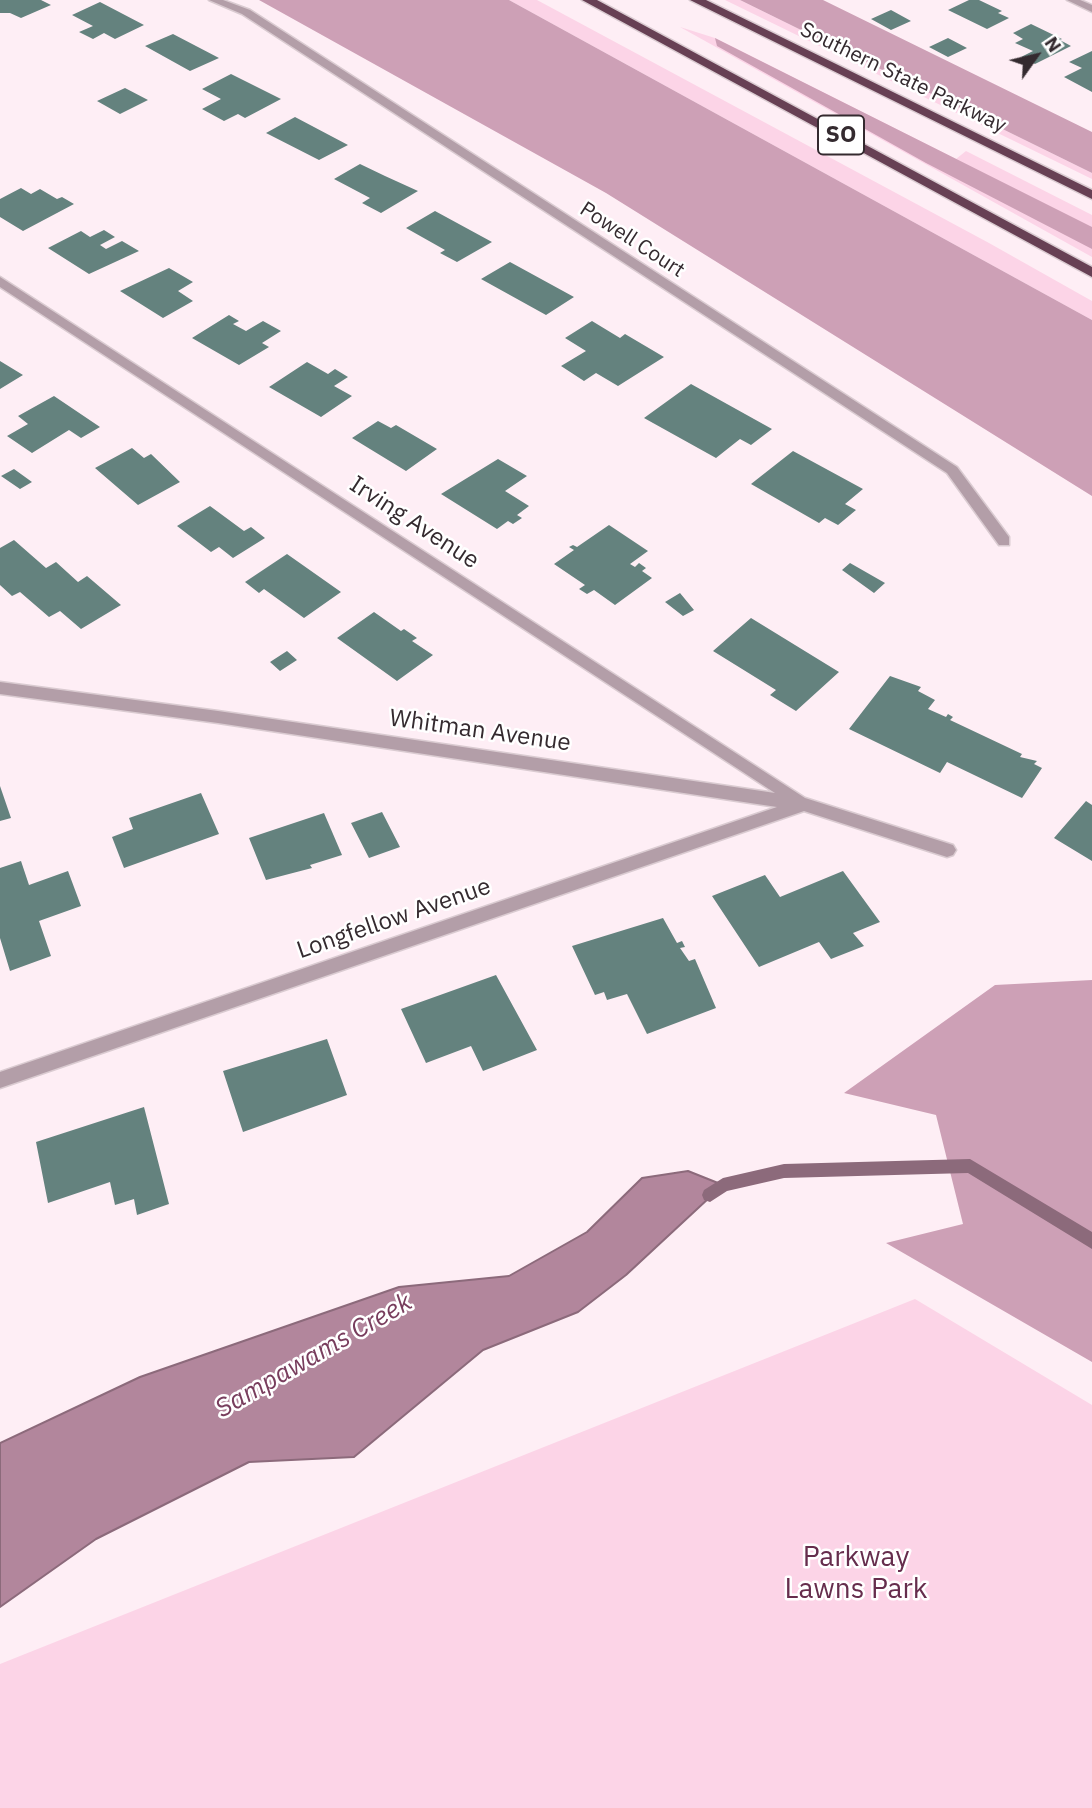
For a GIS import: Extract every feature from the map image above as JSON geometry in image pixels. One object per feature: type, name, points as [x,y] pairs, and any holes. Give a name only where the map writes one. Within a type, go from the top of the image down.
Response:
[{"type":"highway","name":"SO","points":[[588,0],[1092,273]]},
{"type":"highway","name":"Southern State Parkway","points":[[696,0],[1092,195]]},
{"type":"street","name":"Powell Court","points":[[214,0],[246,12],[952,470],[1004,541]]},
{"type":"street","points":[[1072,0],[1092,9]]},
{"type":"street","name":"Irving Avenue","points":[[0,281],[804,804]]},
{"type":"street","name":"Whitman Avenue","points":[[0,688],[231,719],[804,804],[947,850]]},
{"type":"street","name":"Longfellow Avenue","points":[[0,1080],[804,804]]},
{"type":"green space","points":[[509,0],[537,0],[989,243],[1092,301],[1092,320]]},
{"type":"green space","points":[[725,0],[740,0],[1092,173],[1092,179]]},
{"type":"green space","points":[[680,27],[715,38],[956,159],[966,151],[1092,215],[1092,257]]},
{"type":"green space","name":"Parkway Lawns Park","points":[[915,1299],[1092,1405],[1092,1808],[0,1808],[0,1664]]},
{"type":"shaded area","points":[[259,0],[509,0],[1092,320],[1092,496],[606,193]]},
{"type":"shaded area","points":[[740,0],[823,0],[1092,132],[1092,173]]},
{"type":"shaded area","points":[[715,38],[1092,227],[1092,249],[926,163],[717,46]]},
{"type":"shaded area","points":[[1092,980],[1092,1362],[886,1243],[963,1224],[936,1115],[844,1093],[995,985]]},
{"type":"water","points":[[688,1171],[723,1185],[626,1275],[578,1312],[483,1350],[354,1457],[249,1462],[96,1539],[0,1607],[0,1443],[140,1377],[399,1287],[509,1276],[587,1232],[642,1178]]},
{"type":"building","points":[[0,0],[41,0],[51,5],[21,18],[10,13],[0,13]]},
{"type":"building","points":[[969,0],[979,0],[1002,11],[998,13],[1009,18],[987,29],[948,10]]},
{"type":"building","points":[[100,2],[144,25],[115,39],[104,33],[93,39],[79,32],[93,26],[72,15]]},
{"type":"building","points":[[891,10],[911,21],[891,30],[871,19]]},
{"type":"building","points":[[1031,24],[1071,46],[1035,64],[1021,57],[1033,51],[1015,43],[1023,39],[1013,33]]},
{"type":"building","points":[[173,34],[219,58],[190,71],[145,46]]},
{"type":"building","points":[[948,38],[967,48],[948,57],[929,47]]},
{"type":"building","points":[[1092,51],[1092,92],[1064,77],[1082,68],[1069,62]]},
{"type":"building","points":[[231,74],[281,99],[245,118],[238,114],[224,121],[202,109],[221,99],[202,89]]},
{"type":"building","points":[[125,88],[148,100],[120,114],[97,101]]},
{"type":"building","points":[[295,117],[348,145],[319,160],[266,133]]},
{"type":"building","points":[[360,164],[418,191],[381,213],[362,203],[370,198],[334,179]]},
{"type":"building","points":[[21,188],[31,194],[40,189],[57,199],[62,197],[74,204],[23,231],[0,217],[0,199]]},
{"type":"building","points":[[435,211],[492,242],[457,262],[440,253],[445,250],[406,228]]},
{"type":"building","points":[[104,230],[115,237],[100,245],[106,249],[122,241],[139,251],[89,274],[48,248],[81,231],[90,237]]},
{"type":"building","points":[[510,262],[574,297],[546,315],[481,279]]},
{"type":"building","points":[[169,268],[193,282],[178,291],[193,301],[163,318],[120,291]]},
{"type":"building","points":[[229,315],[239,321],[233,324],[246,331],[263,321],[281,331],[262,343],[269,347],[239,365],[192,338]]},
{"type":"building","points":[[592,321],[620,338],[625,334],[664,357],[618,386],[596,373],[584,381],[561,366],[586,351],[565,338]]},
{"type":"building","points":[[0,361],[23,375],[0,389]]},
{"type":"building","points":[[307,362],[328,374],[335,369],[348,377],[334,386],[352,396],[321,417],[269,387]]},
{"type":"building","points":[[691,384],[772,429],[751,445],[740,439],[716,458],[644,418]]},
{"type":"building","points":[[54,396],[100,427],[81,438],[69,430],[32,453],[7,436],[28,424],[18,416]]},
{"type":"building","points":[[378,421],[391,428],[396,425],[437,449],[406,471],[352,438]]},
{"type":"building","points":[[132,448],[144,458],[151,454],[180,482],[138,505],[95,468]]},
{"type":"building","points":[[793,451],[863,489],[845,504],[856,510],[838,525],[825,518],[819,523],[751,484]]},
{"type":"building","points":[[498,459],[527,476],[505,491],[529,506],[517,515],[522,518],[513,524],[508,521],[497,529],[441,494]]},
{"type":"building","points":[[14,469],[32,482],[20,489],[1,476]]},
{"type":"building","points":[[210,506],[244,531],[251,527],[265,538],[233,558],[219,547],[211,552],[177,526]]},
{"type":"building","points":[[609,525],[648,551],[630,564],[635,567],[639,563],[646,568],[642,571],[652,578],[615,605],[594,590],[587,594],[579,589],[585,585],[554,564],[574,550],[569,547],[577,547]]},
{"type":"building","points":[[14,540],[46,568],[56,562],[78,582],[87,576],[121,605],[81,629],[60,611],[49,617],[20,592],[12,596],[0,585],[0,548]]},
{"type":"building","points":[[287,554],[341,592],[304,618],[264,589],[259,593],[245,582]]},
{"type":"building","points":[[850,563],[885,583],[874,593],[842,570]]},
{"type":"building","points":[[680,593],[694,610],[683,616],[665,602]]},
{"type":"building","points":[[374,612],[401,631],[404,629],[417,638],[412,641],[433,655],[397,681],[337,638]]},
{"type":"building","points":[[751,618],[839,672],[796,711],[770,695],[776,690],[713,651]]},
{"type":"building","points":[[287,651],[297,660],[280,671],[270,662]]},
{"type":"building","points":[[890,676],[921,687],[918,691],[935,700],[928,709],[946,717],[948,714],[953,717],[950,720],[1022,754],[1020,757],[1037,761],[1034,764],[1042,768],[1022,798],[947,762],[940,773],[849,729]]},
{"type":"building","points":[[0,786],[11,818],[0,821]]},
{"type":"building","points":[[201,793],[219,834],[124,868],[112,837],[133,829],[129,818]]},
{"type":"building","points":[[1086,801],[1092,805],[1092,861],[1054,838]]},
{"type":"building","points":[[382,812],[400,847],[369,858],[351,823]]},
{"type":"building","points":[[324,813],[342,855],[310,865],[312,868],[266,880],[249,838]]},
{"type":"building","points":[[21,861],[29,885],[68,871],[81,906],[39,921],[51,956],[10,971],[0,938],[0,868]]},
{"type":"building","points":[[843,871],[880,922],[853,933],[864,946],[831,959],[819,942],[759,967],[712,896],[765,875],[780,897]]},
{"type":"building","points":[[663,918],[677,943],[682,941],[685,947],[680,948],[689,961],[695,959],[716,1008],[647,1034],[627,994],[607,1000],[604,992],[595,995],[572,946]]},
{"type":"building","points":[[496,975],[537,1050],[483,1071],[471,1046],[426,1063],[401,1009]]},
{"type":"building","points":[[327,1039],[347,1095],[243,1132],[223,1071]]},
{"type":"building","points":[[144,1107],[169,1204],[137,1215],[134,1199],[115,1205],[110,1182],[48,1203],[36,1142]]},
{"type":"waterway","name":"Sampawams Creek","points":[[710,1195],[723,1185],[784,1171],[970,1166],[1092,1241]]}]
